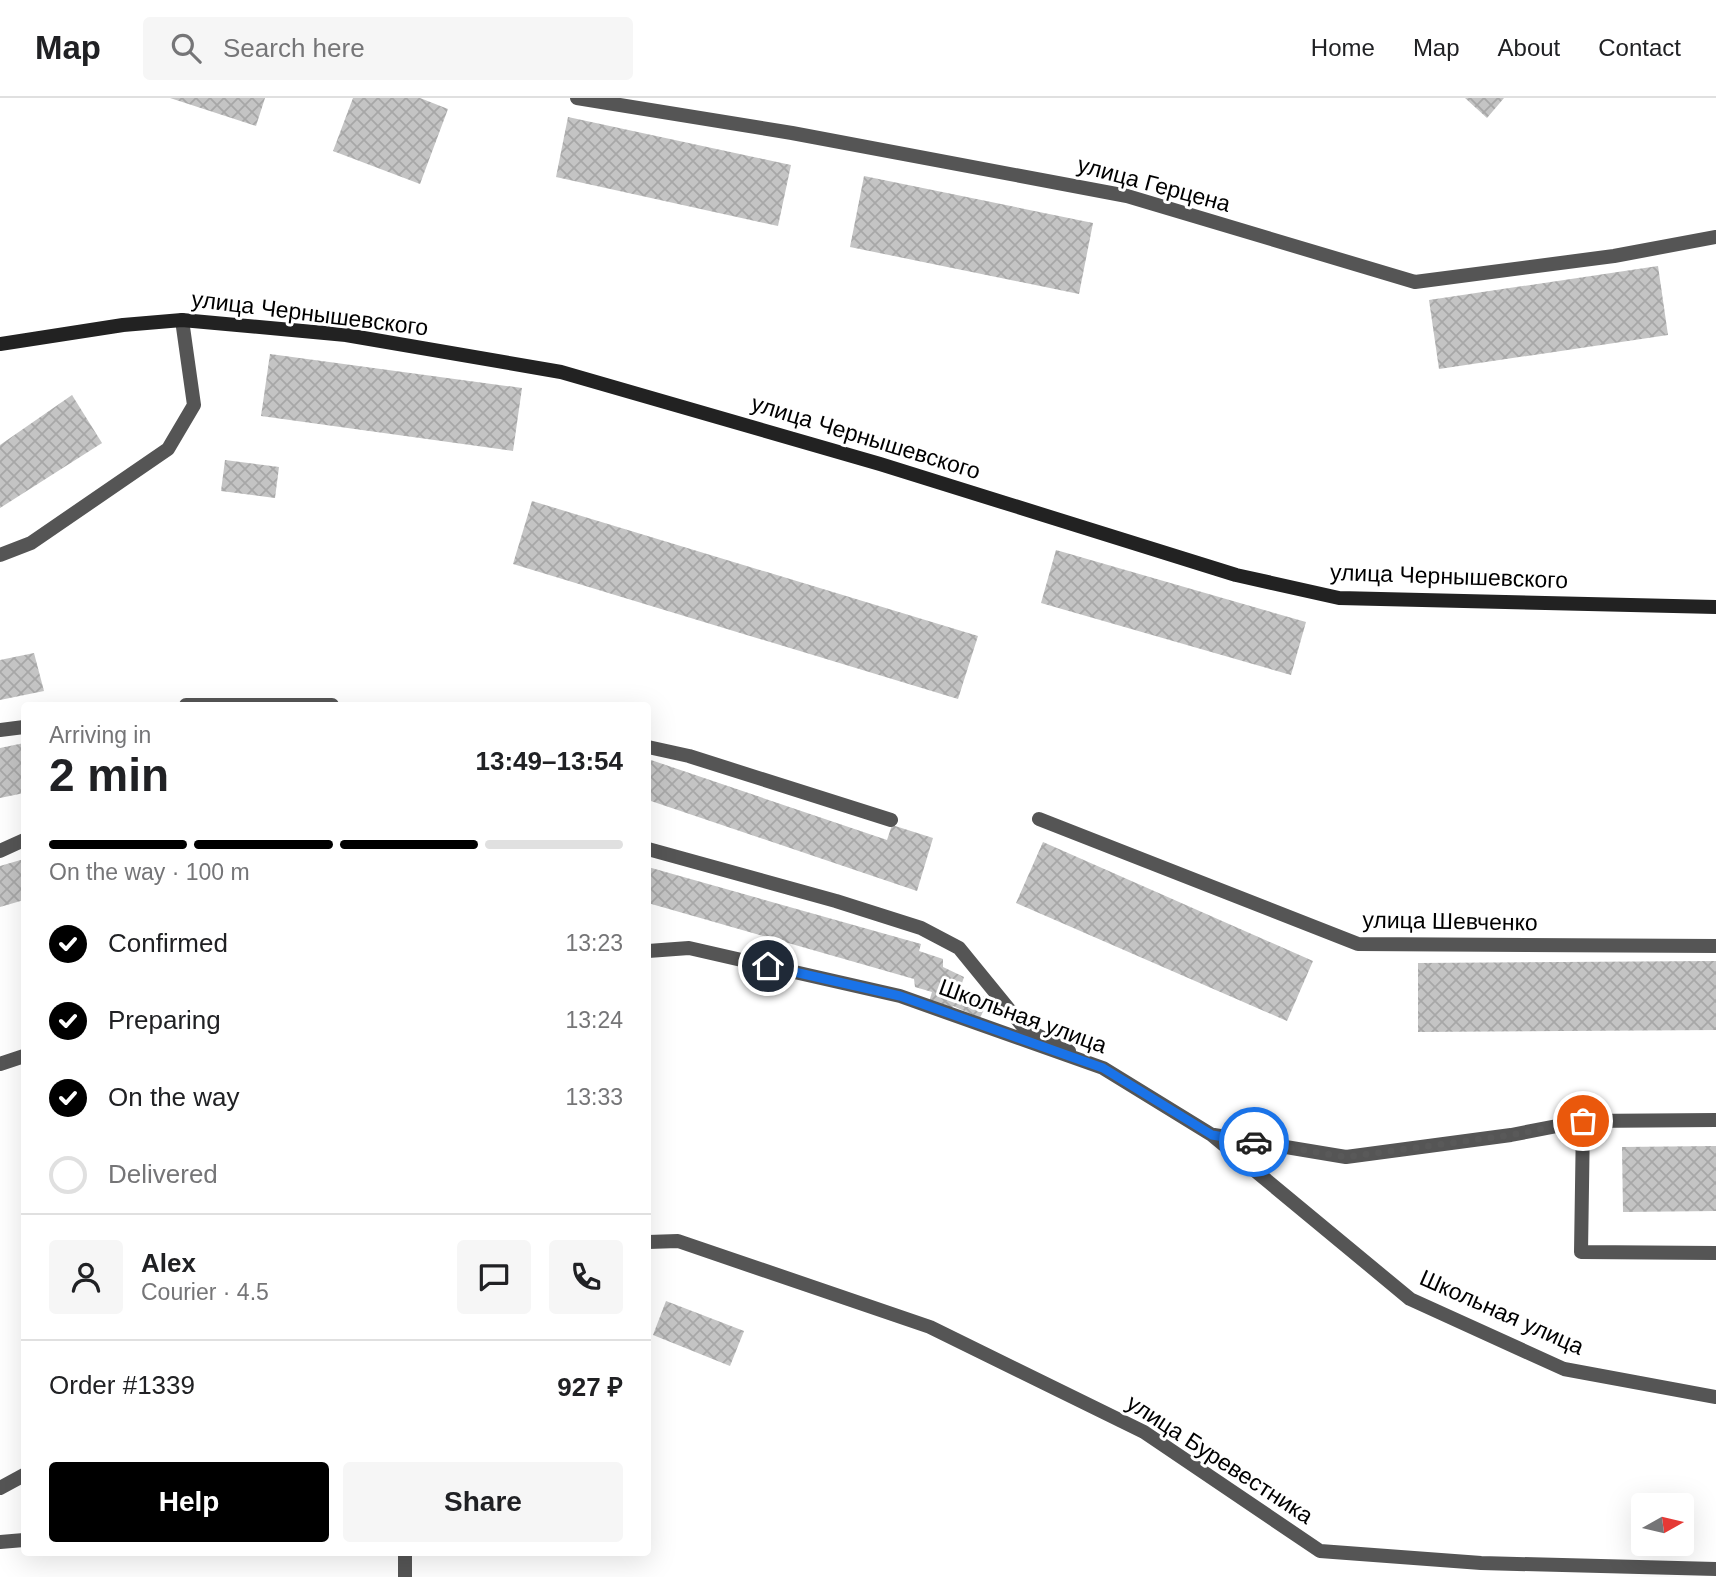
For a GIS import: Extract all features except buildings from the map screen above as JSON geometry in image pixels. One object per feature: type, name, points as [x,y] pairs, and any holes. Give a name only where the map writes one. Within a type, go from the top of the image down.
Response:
[{"type":"main road","name":"улица Чернышевского","points":[[0,344],[123,325],[182,320],[346,335],[561,372],[880,464],[1236,575],[1339,598],[1716,607]]},
{"type":"street","name":"улица Герцена","points":[[577,98],[792,132],[1127,196],[1415,282],[1614,256],[1716,237]]},
{"type":"street","points":[[0,555],[31,543],[168,449],[194,405],[182,320]]},
{"type":"street","points":[[0,730],[21,727]]},
{"type":"street","points":[[651,748],[689,756],[891,820]]},
{"type":"street","name":"улица Шевченко","points":[[1039,818],[1359,944],[1716,946]]},
{"type":"street","points":[[0,851],[21,842]]},
{"type":"street","points":[[651,850],[836,901],[921,928],[959,948],[1025,1029],[1103,1068]]},
{"type":"street","name":"Школьная улица","points":[[651,951],[689,948],[900,996],[1103,1068],[1212,1135],[1410,1299],[1564,1369],[1716,1397]]},
{"type":"street","points":[[0,1064],[21,1057]]},
{"type":"street","points":[[1212,1135],[1346,1157],[1511,1135],[1583,1121],[1716,1120]]},
{"type":"street","points":[[1583,1121],[1581,1252],[1716,1253]]},
{"type":"street","name":"улица Буревестника","points":[[651,1242],[678,1241],[930,1327],[1144,1432],[1320,1551],[1481,1563],[1716,1569]]},
{"type":"street","points":[[0,1488],[21,1477]]},
{"type":"street","points":[[0,1542],[21,1540]]},
{"type":"street","points":[[405,1556],[405,1577]]},
{"type":"way so far","points":[[1254,1142],[1346,1157],[1511,1135],[1583,1121]]},
{"type":"route","points":[[768,966],[900,996],[1103,1068],[1212,1135],[1254,1142]]}]
